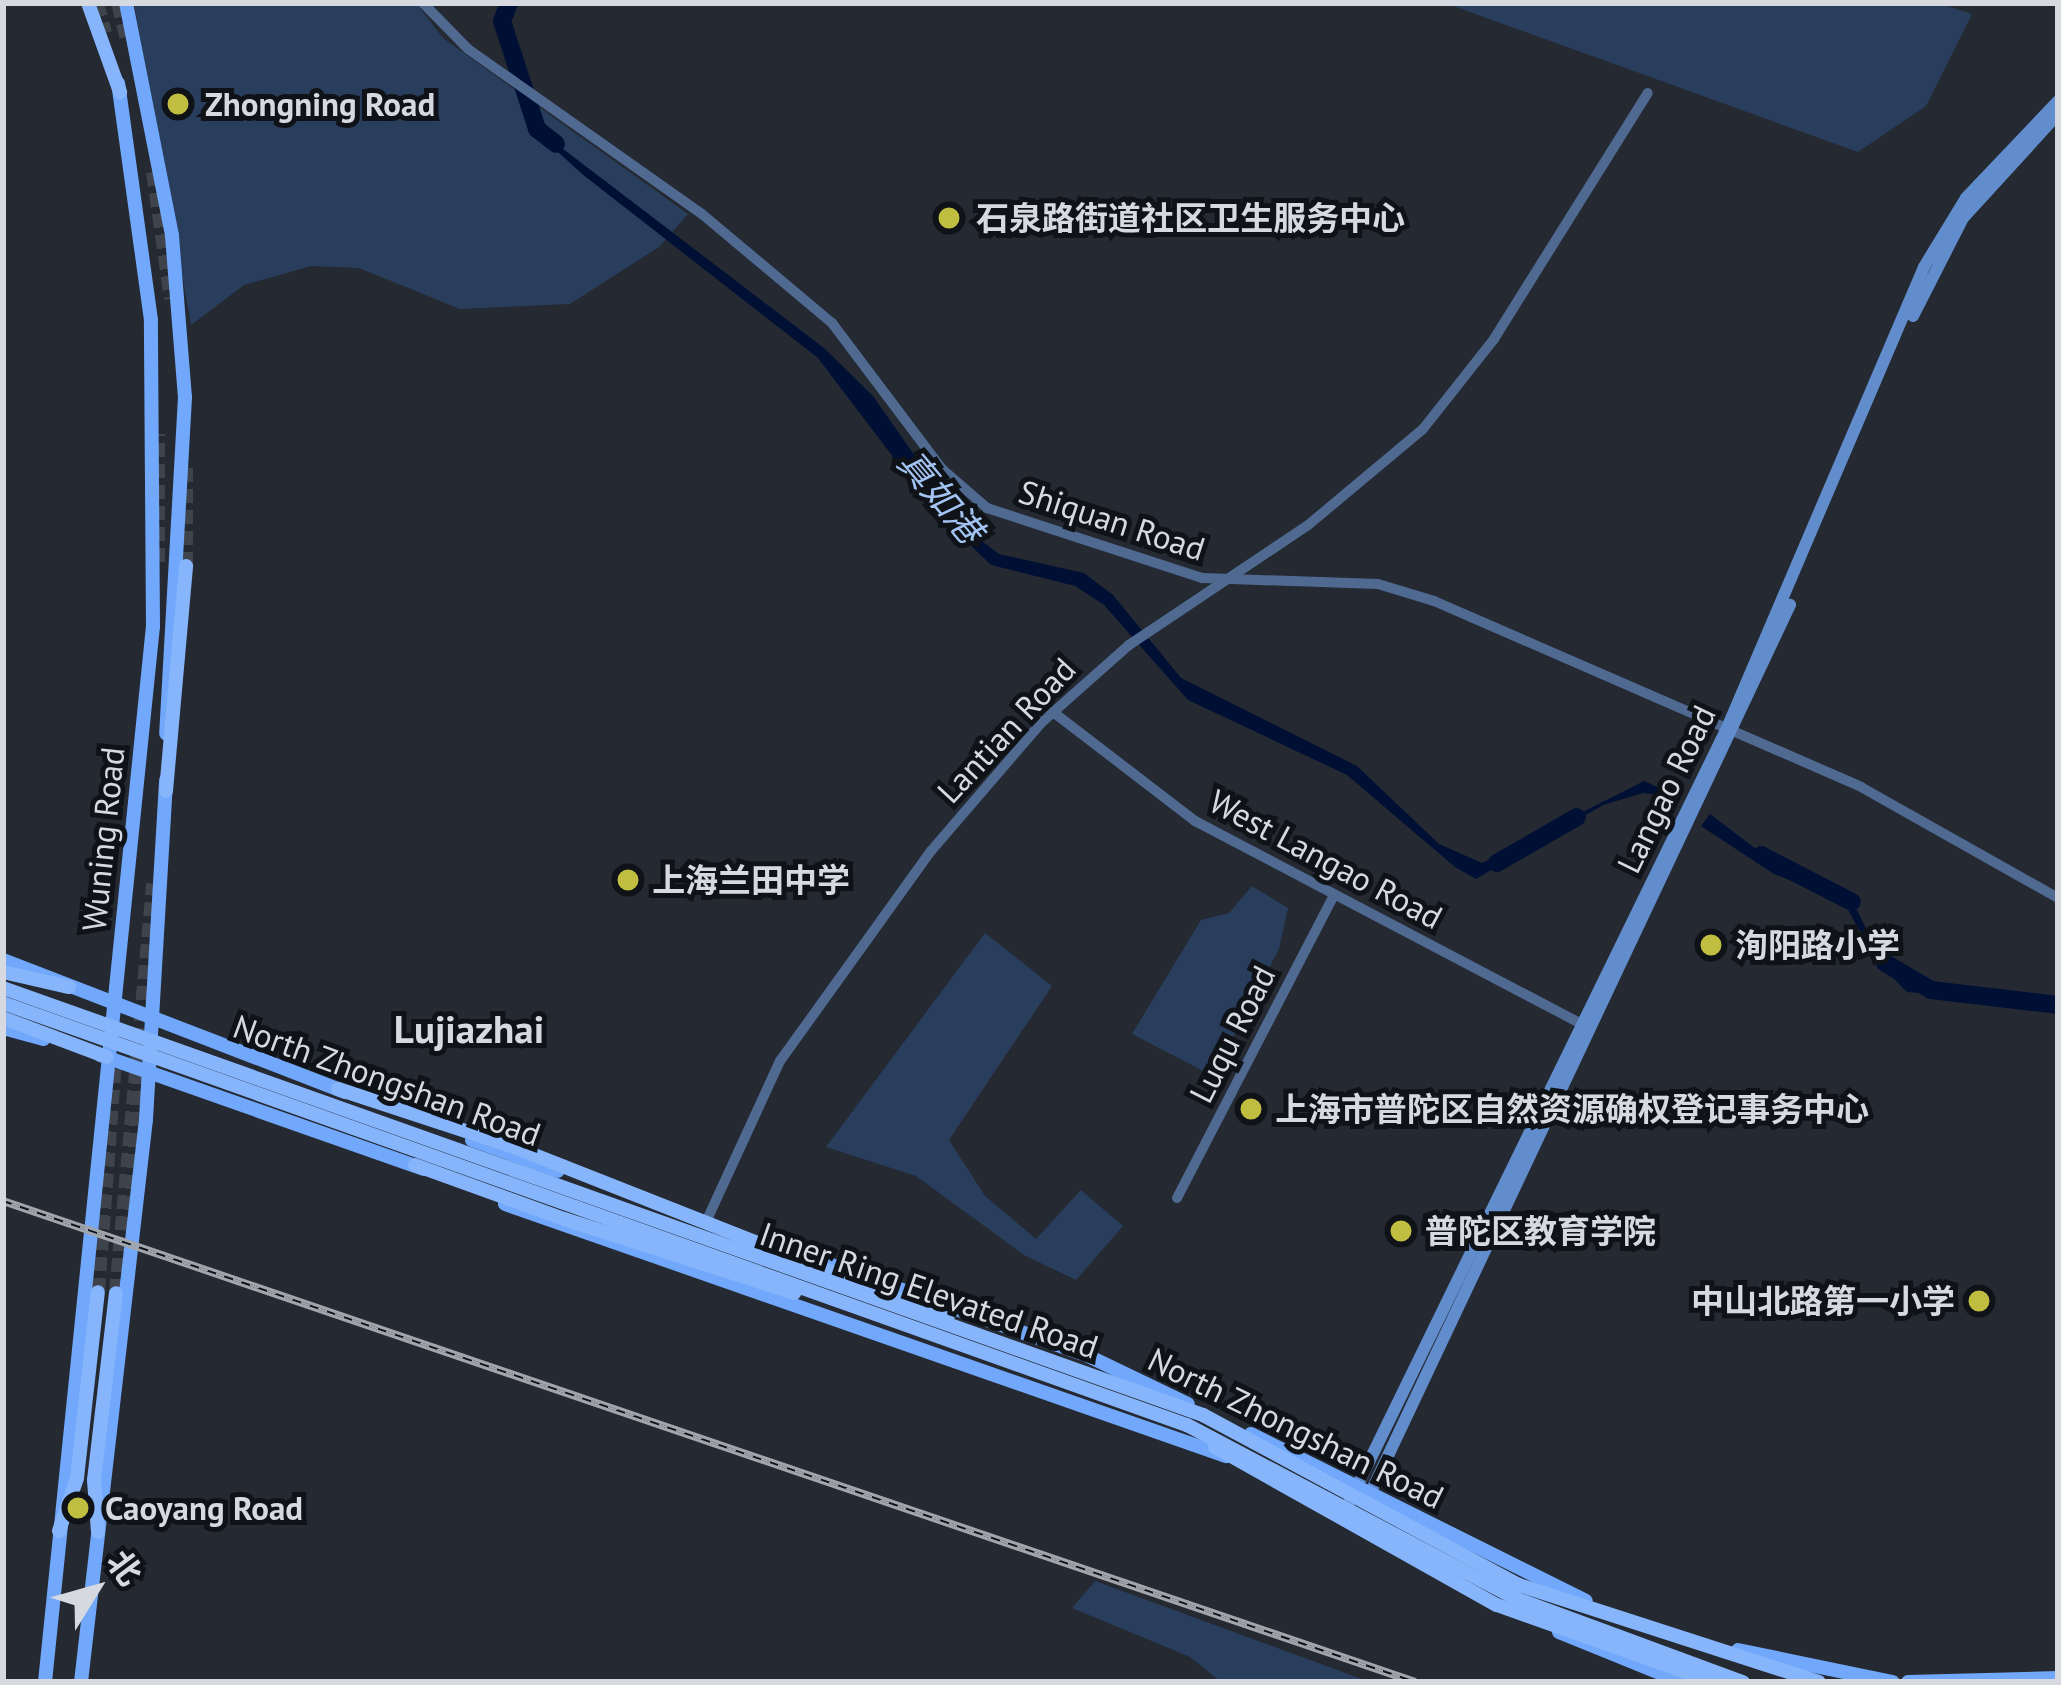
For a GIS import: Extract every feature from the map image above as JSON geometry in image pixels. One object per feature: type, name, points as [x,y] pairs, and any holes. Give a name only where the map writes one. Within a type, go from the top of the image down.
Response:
[{"type":"highway","points":[[92,3],[120,92]]},
{"type":"highway","points":[[166,791],[186,566]]},
{"type":"highway","points":[[3,972],[69,987]]},
{"type":"highway","name":"Inner Ring Elevated Road","points":[[3,988],[1203,1415],[1519,1585],[1819,1682]]},
{"type":"highway","name":"Inner Ring Elevated Road","points":[[3,1004],[1187,1425],[1517,1599],[1743,1682]]},
{"type":"highway","points":[[3,1018],[107,1057]]},
{"type":"highway","points":[[338,1089],[514,1148],[911,1300],[1006,1346]]},
{"type":"highway","points":[[415,1165],[564,1219],[863,1310]]},
{"type":"highway","points":[[59,1531],[76,1478],[98,1292]]},
{"type":"highway","points":[[98,1532],[94,1480],[116,1293]]},
{"type":"highway","points":[[1187,1425],[1263,1479],[1497,1605],[1714,1682]]},
{"type":"main road","points":[[81,1682],[150,1069],[185,398],[169,216],[126,3]]},
{"type":"main road","name":"Wuning Road","points":[[45,1682],[153,626],[156,497],[151,320],[120,92]]},
{"type":"main road","name":"Langao Road","points":[[1731,730],[1924,267],[1966,198],[2058,101]]},
{"type":"main road","name":"Langao Road","points":[[1347,1522],[1731,730],[1942,254],[1976,201],[2058,114]]},
{"type":"main road","name":"North Zhongshan Road","points":[[3,960],[338,1089],[1085,1355],[1636,1620],[1893,1682]]},
{"type":"main road","name":"North Zhongshan Road","points":[[3,1028],[150,1069],[415,1165],[687,1273],[1184,1439],[1584,1644],[1682,1682]]},
{"type":"main road","points":[[1908,1682],[2058,1678]]},
{"type":"street","name":"Shiquan Road","points":[[423,3],[832,323],[942,469],[987,508],[1227,582],[1405,590],[1869,791],[2058,898]]},
{"type":"street","name":"Lantian Road","points":[[687,1273],[706,1222],[795,1038],[932,851],[1053,712],[1129,645],[1227,582],[1355,489],[1449,401],[1648,93]]},
{"type":"street","name":"West Langao Road","points":[[1053,712],[1195,821],[1586,1026]]},
{"type":"street","name":"Luqu Road","points":[[1177,1198],[1334,895]]},
{"type":"shaded area","points":[[134,3],[416,3],[443,38],[688,214],[659,247],[570,304],[460,309],[359,268],[311,266],[244,285],[191,325]]},
{"type":"shaded area","points":[[1445,3],[1938,3],[1972,14],[1926,106],[1858,152]]},
{"type":"shaded area","points":[[1252,886],[1288,908],[1279,949],[1213,1076],[1132,1034],[1201,920],[1229,913]]},
{"type":"shaded area","points":[[985,933],[1052,986],[949,1140],[985,1196],[1036,1239],[1081,1190],[1123,1226],[1076,1280],[1024,1255],[916,1176],[826,1147]]},
{"type":"shaded area","points":[[1095,1581],[1370,1682],[1221,1682],[1190,1657],[1072,1608]]},
{"type":"water","points":[[517,91],[537,129],[824,348],[873,396],[966,529],[999,554],[1084,573],[1113,595],[1181,678],[1357,766],[1439,844],[1482,863],[1644,781],[1682,798],[1643,793],[1603,805],[1476,879],[1455,867],[1347,775],[1188,700],[1104,605],[1075,586],[991,565],[931,507],[818,358],[582,174],[534,130]]},
{"type":"water","points":[[1710,814],[1781,868],[1850,896],[1879,955],[1910,986],[2058,1006],[1907,992],[1875,960],[1844,902],[1774,874],[1701,826]]},
{"type":"waterway","name":"真如港","points":[[509,3],[502,21],[537,129],[556,144]]},
{"type":"waterway","name":"真如港","points":[[1497,863],[1577,817]]},
{"type":"waterway","points":[[1761,855],[1852,902]]},
{"type":"waterway","name":"真如港","points":[[1885,963],[1931,990],[2058,1005]]},
{"type":"tunnel","points":[[97,3],[105,33]]},
{"type":"tunnel","points":[[118,3],[127,39]]},
{"type":"tunnel","points":[[153,172],[171,299]]},
{"type":"tunnel","points":[[158,434],[158,562]]},
{"type":"tunnel","points":[[186,461],[186,566]]},
{"type":"tunnel","points":[[116,1293],[153,884]]},
{"type":"tunnel","points":[[98,1292],[115,1062]]},
{"type":"railway","points":[[3,1201],[1415,1682]]},
{"type":"place","name":"Zhongning Road","points":[[178,104]]},
{"type":"place","name":"石泉路街道社区卫生服务中心","points":[[949,218]]},
{"type":"place","name":"上海兰田中学","points":[[628,880]]},
{"type":"place","name":"洵阳路小学","points":[[1711,945]]},
{"type":"place","name":"上海市普陀区自然资源确权登记事务中心","points":[[1251,1109]]},
{"type":"place","name":"普陀区教育学院","points":[[1401,1231]]},
{"type":"place","name":"中山北路第一小学","points":[[1979,1301]]},
{"type":"place","name":"Caoyang Road","points":[[78,1508]]},
{"type":"district","name":"Lujiazhai","points":[[469,1029]]}]
